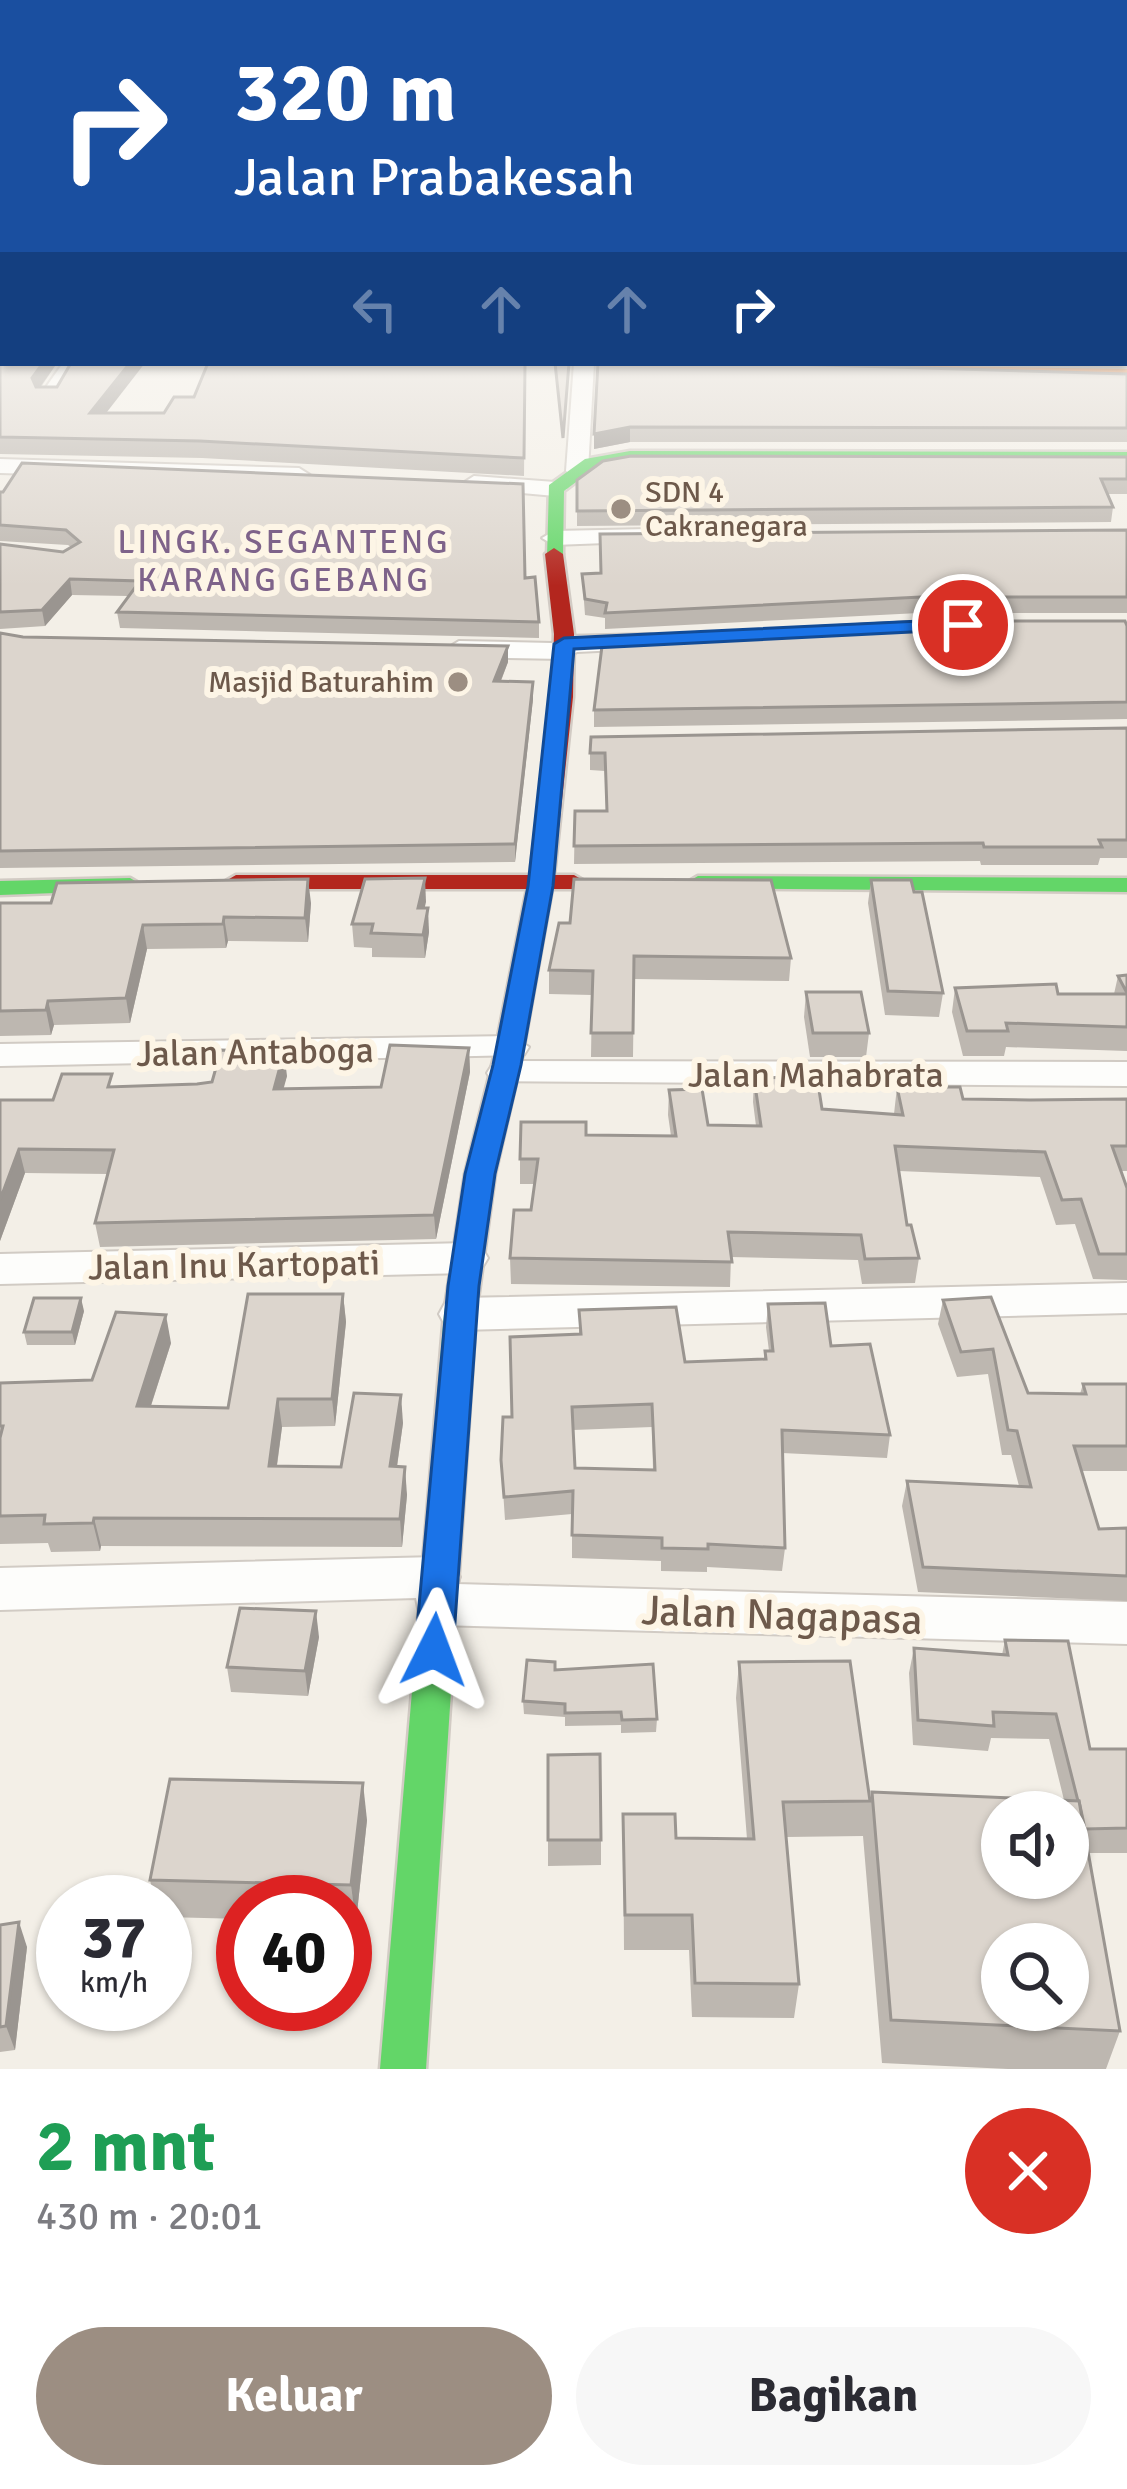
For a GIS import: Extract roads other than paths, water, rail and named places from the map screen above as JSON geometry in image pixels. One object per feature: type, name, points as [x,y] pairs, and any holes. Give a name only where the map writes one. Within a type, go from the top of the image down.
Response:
[{"type":"street","points":[[49,397],[52,393]]},
{"type":"street","points":[[577,471],[582,393]]},
{"type":"street","points":[[449,481],[555,489],[577,471],[631,456],[1127,457]]},
{"type":"street","points":[[0,466],[320,476]]},
{"type":"street","points":[[403,2069],[460,1314],[480,1174],[508,1060],[541,882],[556,741],[564,648],[554,538],[555,489]]},
{"type":"street","points":[[554,538],[674,536]]},
{"type":"street","points":[[426,649],[670,641]]},
{"type":"street","points":[[556,741],[600,741]]},
{"type":"street","points":[[207,883],[611,882]]},
{"type":"street","points":[[658,882],[1127,885]]},
{"type":"street","points":[[0,888],[160,884]]},
{"type":"street","name":"Jalan Antaboga","points":[[0,1055],[508,1060]]},
{"type":"street","name":"Jalan Mahabrata","points":[[508,1060],[1127,1074]]},
{"type":"street","name":"Jalan Inu Kartopati","points":[[0,1269],[467,1258]]},
{"type":"street","points":[[460,1314],[1127,1298]]},
{"type":"street","name":"Jalan Nagapasa","points":[[0,1589],[437,1590],[1127,1623]]},
{"type":"place","name":"SDN 4 Cakranegara","points":[[621,509]]},
{"type":"place","name":"Masjid Baturahim","points":[[458,682]]},
{"type":"district","name":"LINGK. SEGANTENG KARANG GEBANG","points":[[284,560]]}]
